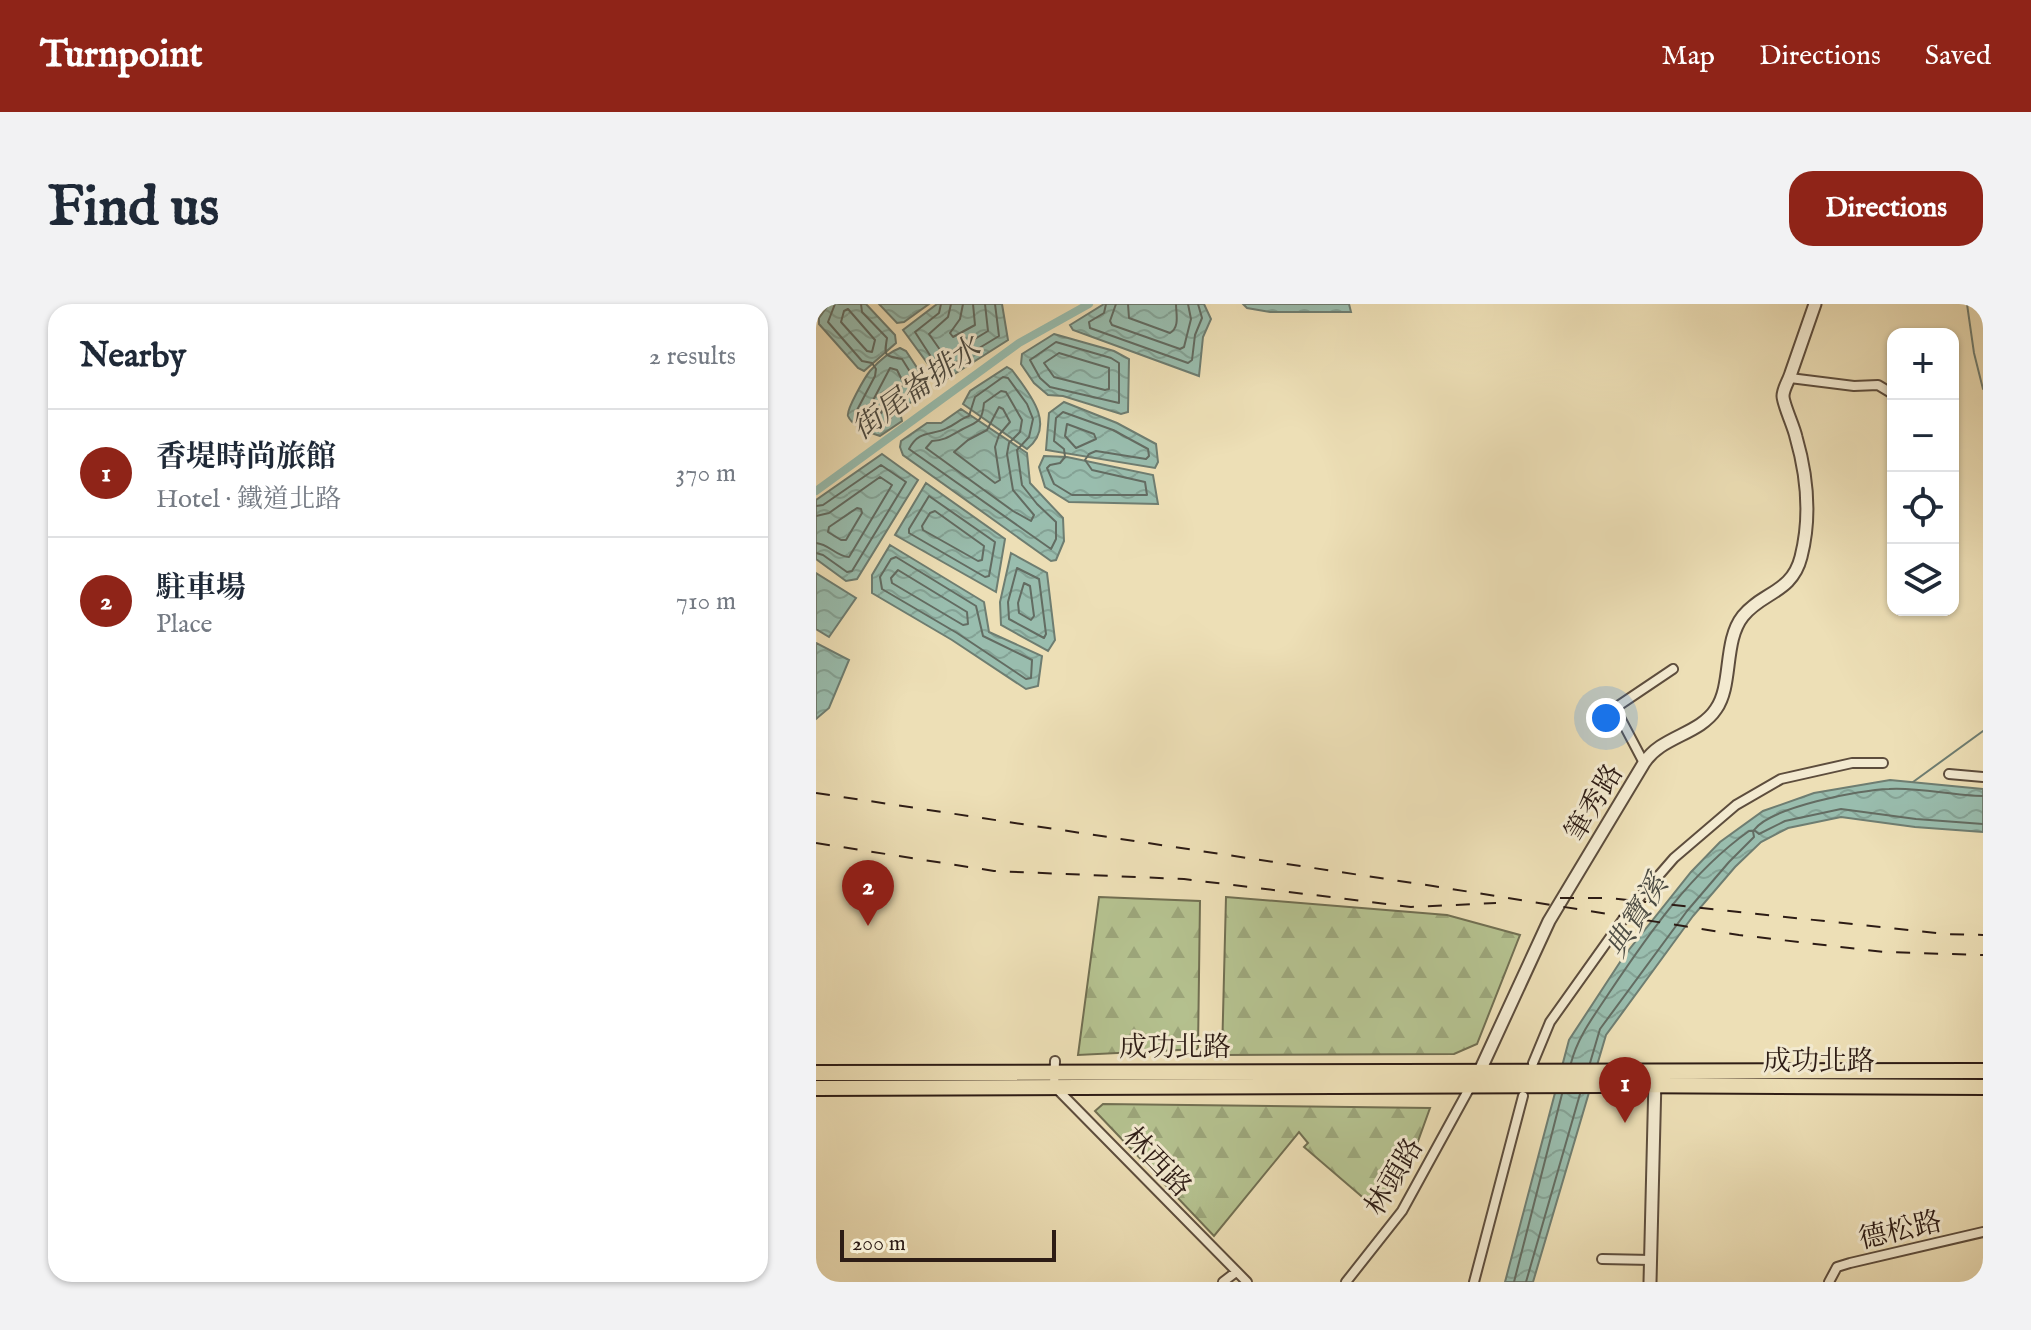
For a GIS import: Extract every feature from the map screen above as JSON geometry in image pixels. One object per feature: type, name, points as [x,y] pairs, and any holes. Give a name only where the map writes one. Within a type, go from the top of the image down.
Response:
[{"type":"main road","name":"成功北路","points":[[1609,1078],[1655,1070],[1983,1071]]},
{"type":"main road","name":"成功北路","points":[[816,1073],[1480,1073],[1531,1079]]},
{"type":"main road","name":"成功北路","points":[[816,1088],[1055,1073],[1470,1087],[1531,1079]]},
{"type":"main road","name":"成功北路","points":[[1609,1078],[1655,1086],[1983,1087]]},
{"type":"main road","points":[[1531,1079],[1609,1078]]},
{"type":"street","name":"筆秀路","points":[[1470,1087],[1480,1073],[1549,921],[1649,755],[1664,743],[1699,726],[1717,709],[1742,617],[1775,594],[1798,568],[1805,531],[1805,473],[1783,397],[1815,304]]},
{"type":"street","points":[[1790,378],[1854,386],[1878,385],[1887,390]]},
{"type":"street","points":[[1644,763],[1615,708],[1673,669]]},
{"type":"street","points":[[1474,1282],[1550,1022],[1634,904],[1674,858],[1736,805],[1781,779],[1852,763],[1883,763]]},
{"type":"street","points":[[1949,774],[1983,777]]},
{"type":"street","points":[[1650,1282],[1655,1070]]},
{"type":"street","name":"林西路","points":[[1055,1073],[1247,1282]]},
{"type":"street","name":"林頭路","points":[[1346,1282],[1402,1211],[1470,1087]]},
{"type":"street","name":"德松路","points":[[1830,1279],[1837,1267],[1850,1263],[1983,1232]]},
{"type":"street","points":[[1602,1259],[1651,1260]]},
{"type":"street","points":[[1223,1282],[1236,1272]]},
{"type":"green space","points":[[1099,897],[1200,901],[1198,1049],[1078,1055]]},
{"type":"green space","points":[[1226,897],[1447,915],[1520,935],[1477,1044],[1454,1054],[1222,1055]]},
{"type":"green space","points":[[1103,1104],[1430,1108],[1417,1144],[1374,1207],[1304,1147],[1308,1143],[1299,1132],[1214,1236],[1095,1111]]},
{"type":"water","points":[[829,304],[866,304],[895,335],[896,343],[864,371],[858,368],[819,324],[819,318]]},
{"type":"water","points":[[879,304],[929,304],[904,322],[897,323]]},
{"type":"water","points":[[937,304],[1002,304],[1008,340],[945,380],[939,379],[903,330]]},
{"type":"water","points":[[1104,304],[1204,304],[1211,319],[1203,337],[1199,376],[1073,330],[1070,325]]},
{"type":"water","points":[[1243,304],[1349,304],[1351,312],[1270,312],[1247,308]]},
{"type":"water","points":[[1054,334],[1114,351],[1129,359],[1128,412],[1121,414],[1063,396],[1048,395],[1034,383],[1021,364],[1022,354]]},
{"type":"water","points":[[900,348],[906,351],[929,386],[900,412],[902,421],[880,436],[857,426],[848,413],[870,371]]},
{"type":"water","points":[[1007,367],[1032,399],[1040,420],[1036,440],[1027,449],[963,404],[970,391]]},
{"type":"water","points":[[1064,402],[1117,423],[1156,444],[1158,462],[1155,468],[1046,450],[1049,413]]},
{"type":"water","points":[[961,409],[1027,453],[1030,483],[1063,518],[1064,541],[1056,560],[1051,561],[903,455],[901,441],[927,423],[941,423]]},
{"type":"water","points":[[882,454],[918,480],[857,579],[846,581],[816,559],[816,500]]},
{"type":"water","points":[[1044,456],[1067,457],[1153,475],[1158,504],[1069,502],[1045,487],[1039,467]]},
{"type":"water","points":[[926,483],[1005,539],[996,592],[895,535]]},
{"type":"water","points":[[890,545],[984,602],[989,632],[1042,656],[1038,686],[1026,689],[952,640],[872,593],[872,575]]},
{"type":"water","points":[[1011,553],[1047,573],[1055,640],[1048,651],[1001,625],[1000,602]]},
{"type":"water","points":[[816,573],[856,598],[829,637],[816,629]]},
{"type":"water","points":[[816,643],[849,660],[829,708],[816,719]]},
{"type":"water","points":[[1890,780],[1983,789],[1983,832],[1841,817],[1788,828],[1761,842],[1693,916],[1606,1035],[1533,1282],[1505,1282],[1569,1040],[1624,956],[1691,872],[1720,842],[1763,811],[1814,793]]},
{"type":"waterway","name":"街尾崙排水","points":[[816,491],[1019,343],[1089,304]]},
{"type":"waterway","points":[[1967,304],[1983,389]]},
{"type":"waterway","points":[[1913,782],[1983,731]]},
{"type":"railway","points":[[816,793],[1739,935],[1884,952],[1983,955]]},
{"type":"railway","points":[[816,843],[994,871],[1184,879],[1411,907],[1496,903]]},
{"type":"railway","points":[[1560,898],[1609,898],[1945,934],[1983,935]]},
{"type":"place","name":"駐車場","points":[[868,926]]},
{"type":"place","name":"香堤時尚旅館","points":[[1625,1123]]},
{"type":"water label","name":"典寶溪","points":[[1636,916]]}]
